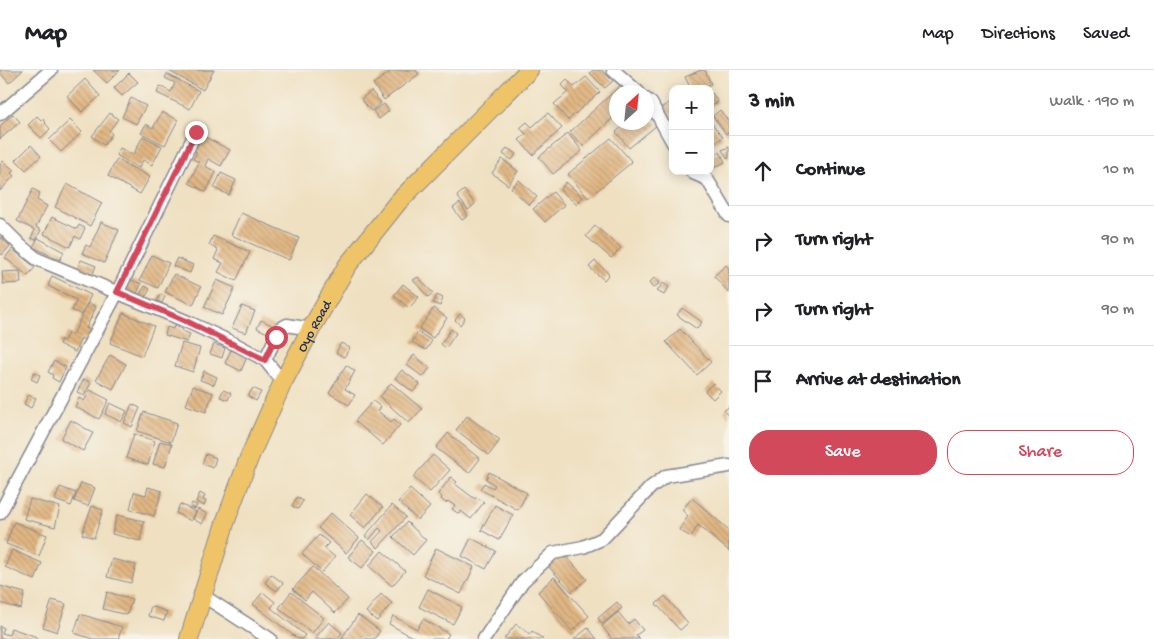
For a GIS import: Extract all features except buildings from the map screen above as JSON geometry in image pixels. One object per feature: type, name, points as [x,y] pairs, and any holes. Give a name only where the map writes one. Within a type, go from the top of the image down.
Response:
[{"type":"highway","name":"Oyo Road","points":[[189,639],[226,520],[249,458],[283,382],[347,266],[398,202],[529,70]]},
{"type":"street","points":[[0,114],[51,70]]},
{"type":"street","points":[[613,70],[630,85]]},
{"type":"street","points":[[654,108],[669,136]]},
{"type":"street","points":[[0,513],[117,292],[196,132]]},
{"type":"street","points":[[696,175],[707,179],[729,216]]},
{"type":"street","points":[[0,225],[22,248],[37,259],[188,322],[265,360],[283,382]]},
{"type":"street","points":[[265,360],[278,333],[287,326],[311,329]]},
{"type":"street","points":[[484,639],[522,581],[552,553],[582,547],[602,538],[651,487],[666,476],[729,466]]},
{"type":"street","points":[[202,595],[270,639]]},
{"type":"route","points":[[196,132],[117,292],[188,322],[265,360],[276,337]]}]
